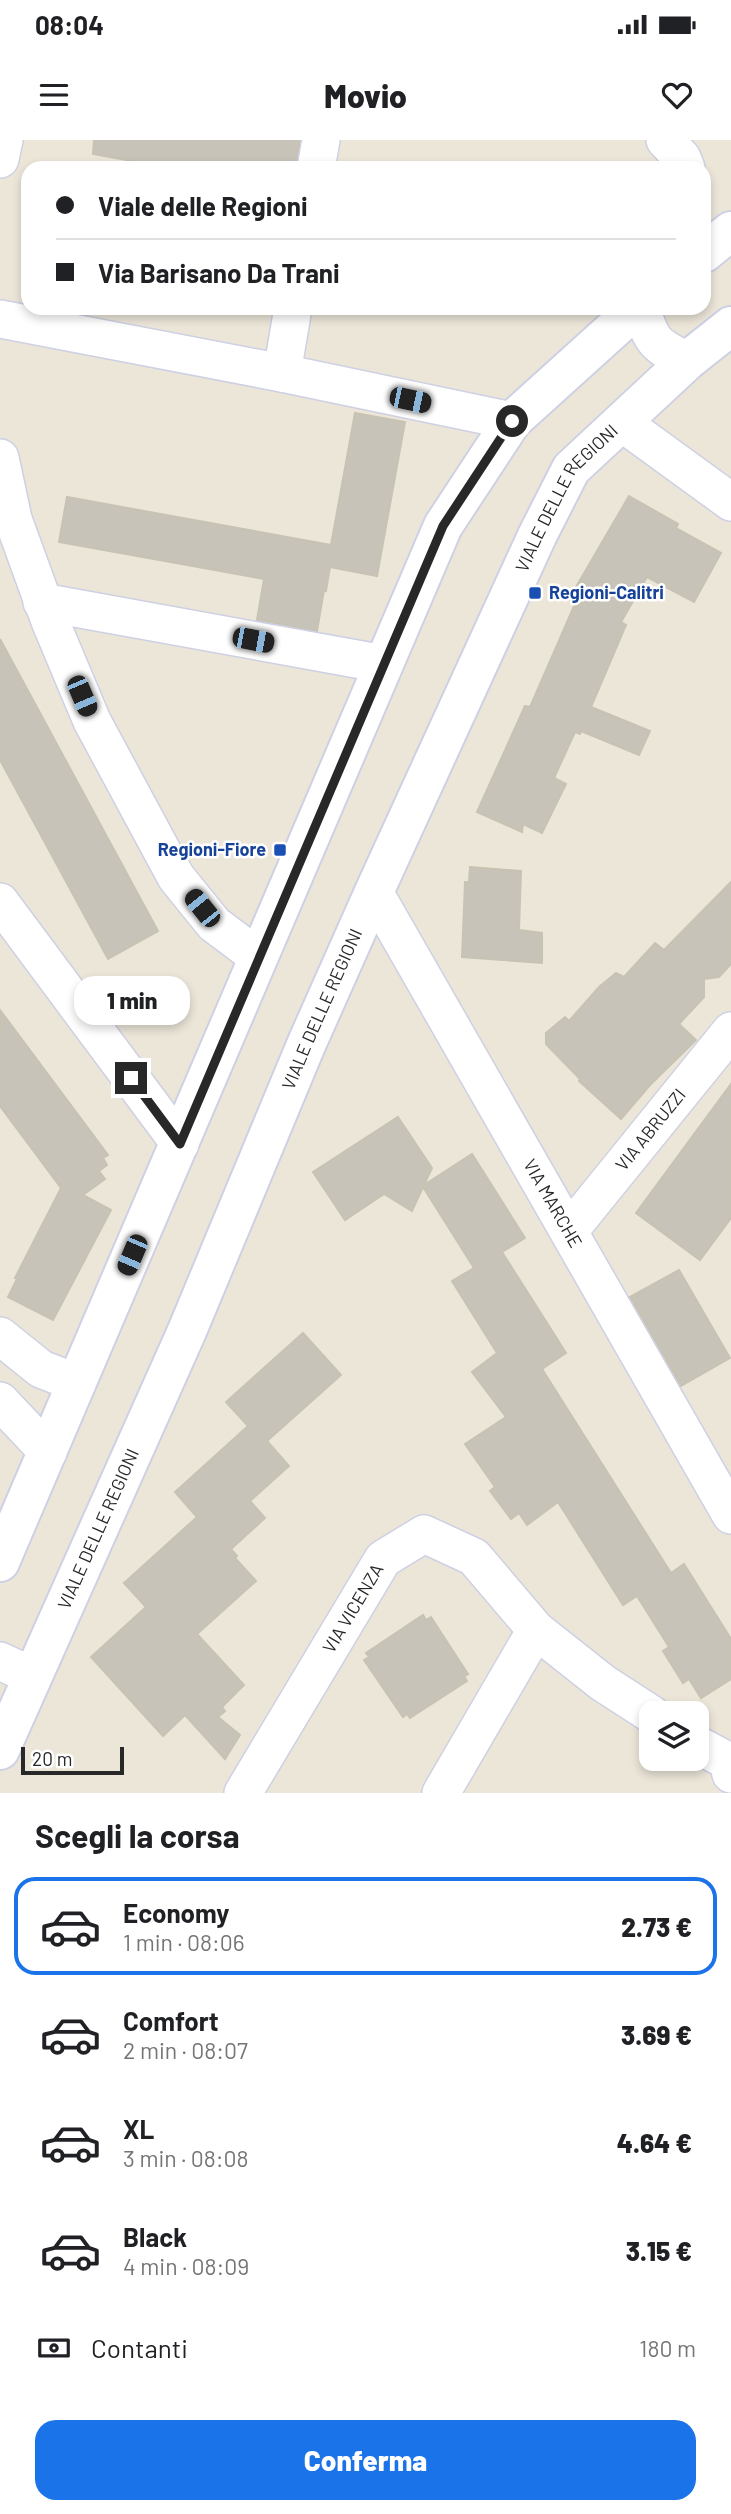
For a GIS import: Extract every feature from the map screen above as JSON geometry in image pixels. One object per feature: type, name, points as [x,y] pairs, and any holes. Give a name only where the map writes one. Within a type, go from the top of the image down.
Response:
[{"type":"street","points":[[0,159],[4,140]]},
{"type":"street","points":[[317,161],[321,140]]},
{"type":"street","points":[[665,140],[683,161]]},
{"type":"street","points":[[711,248],[731,232]]},
{"type":"street","points":[[282,373],[292,315]]},
{"type":"street","points":[[0,1562],[443,526],[512,421],[631,315]]},
{"type":"street","points":[[642,315],[650,335],[665,350],[687,362]]},
{"type":"street","points":[[0,319],[282,373],[512,421]]},
{"type":"street","name":"VIALE DELLE REGIONI","points":[[2,1738],[16,1669],[187,1331],[306,1045],[570,469],[687,362],[731,326]]},
{"type":"street","points":[[621,422],[731,502]]},
{"type":"street","points":[[0,458],[13,519],[42,602],[92,720],[176,877],[214,924],[258,957]]},
{"type":"street","points":[[42,602],[384,664]]},
{"type":"street","name":"VIA MARCHE","points":[[374,892],[731,1516]]},
{"type":"street","points":[[0,902],[180,1144]]},
{"type":"street","name":"VIA ABRUZZI","points":[[569,1231],[731,1031]]},
{"type":"street","points":[[0,1336],[41,1369],[77,1384]]},
{"type":"street","points":[[0,1401],[48,1452]]},
{"type":"street","name":"VIA VICENZA","points":[[243,1793],[383,1559],[424,1534],[474,1557],[536,1630],[603,1683],[639,1706]]},
{"type":"street","points":[[441,1793],[536,1630]]},
{"type":"street","points":[[709,1756],[726,1771]]},
{"type":"building","points":[[94,140],[300,140],[297,161],[132,161],[93,154]]},
{"type":"building","points":[[355,413],[405,422],[377,576],[330,567],[317,631],[257,620],[264,579],[59,542],[67,497],[331,545]]},
{"type":"building","points":[[629,496],[678,524],[676,528],[721,553],[694,602],[647,577],[621,622],[626,625],[591,707],[650,731],[639,755],[581,731],[580,734],[575,732],[554,778],[566,784],[542,833],[523,824],[522,832],[477,812],[525,706],[530,707],[575,604],[569,599]]},
{"type":"building","points":[[0,639],[158,931],[108,959],[0,760]]},
{"type":"building","points":[[470,867],[521,871],[519,930],[542,933],[542,963],[462,957],[465,882],[469,882]]},
{"type":"building","points":[[731,882],[731,964],[719,977],[704,979],[704,997],[679,1024],[696,1040],[650,1085],[621,1119],[579,1081],[546,1044],[546,1033],[565,1017],[569,1021],[599,987],[616,973],[624,977],[655,943],[664,950]]},
{"type":"building","points":[[0,1010],[108,1155],[103,1158],[107,1165],[99,1171],[105,1179],[83,1195],[111,1210],[53,1320],[8,1297],[61,1188],[0,1106]]},
{"type":"building","points":[[731,1084],[731,1218],[700,1260],[636,1213]]},
{"type":"building","points":[[398,1117],[432,1168],[424,1185],[472,1154],[525,1238],[502,1252],[566,1353],[542,1369],[671,1573],[684,1564],[731,1639],[731,1679],[701,1698],[689,1679],[683,1683],[663,1651],[669,1647],[637,1596],[623,1605],[558,1502],[527,1525],[519,1513],[511,1519],[490,1491],[495,1487],[465,1444],[506,1417],[472,1372],[497,1353],[452,1281],[474,1268],[423,1187],[412,1211],[384,1194],[345,1220],[313,1172]]},
{"type":"building","points":[[679,1270],[730,1358],[681,1386],[630,1297]]},
{"type":"building","points":[[303,1333],[341,1375],[267,1441],[289,1466],[250,1501],[265,1518],[231,1549],[237,1556],[235,1558],[256,1581],[197,1634],[244,1685],[222,1707],[225,1711],[218,1717],[240,1735],[225,1759],[185,1715],[163,1736],[91,1657],[146,1607],[124,1583],[197,1517],[175,1492],[248,1426],[226,1402]]},
{"type":"building","points":[[423,1615],[426,1620],[431,1617],[468,1674],[464,1676],[467,1681],[410,1718],[407,1714],[403,1717],[364,1660],[369,1657],[366,1653]]},
{"type":"place","name":"Regioni-Calitri","points":[[535,593]]},
{"type":"place","name":"Regioni-Fiore","points":[[280,850]]},
{"type":"route","points":[[131,1078],[180,1144],[443,526],[512,421]]}]
